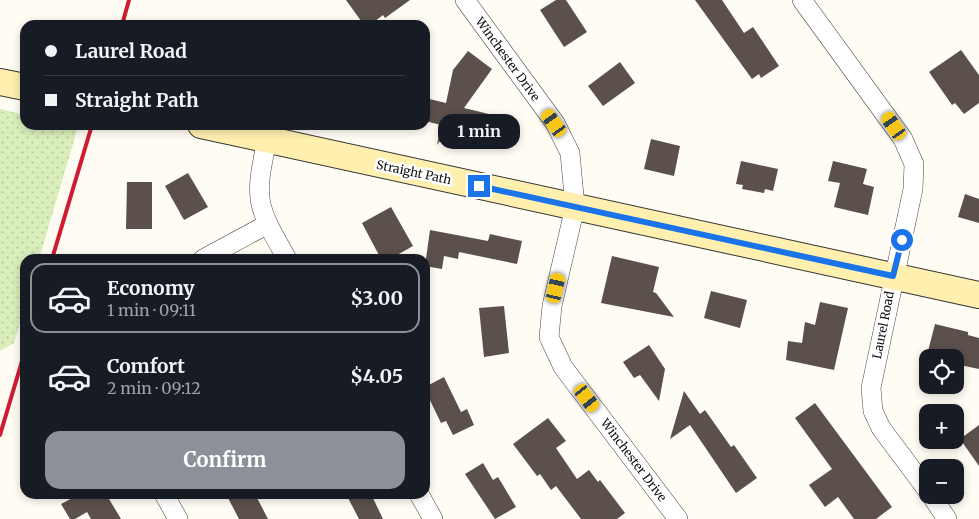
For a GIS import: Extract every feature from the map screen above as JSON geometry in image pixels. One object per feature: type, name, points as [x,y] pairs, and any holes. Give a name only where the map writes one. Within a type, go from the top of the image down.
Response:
[{"type":"main road","points":[[0,82],[20,86]]},
{"type":"main road","name":"Straight Path","points":[[223,130],[979,295]]},
{"type":"street","name":"Winchester Drive","points":[[465,0],[554,123],[570,153],[575,207],[552,306],[549,337],[564,367],[678,519]]},
{"type":"street","name":"Laurel Road","points":[[802,0],[903,139],[914,164],[914,189],[893,276],[871,388],[872,411],[881,428],[919,478]]},
{"type":"street","points":[[267,140],[258,193],[268,224],[284,254]]},
{"type":"street","points":[[212,254],[268,224]]},
{"type":"street","points":[[167,499],[178,519]]},
{"type":"street","points":[[422,499],[433,519]]},
{"type":"street","points":[[937,504],[947,519]]},
{"type":"green space","points":[[0,109],[20,114],[20,130],[77,130],[40,254],[20,254],[20,323],[14,343],[0,351]]},
{"type":"building","points":[[346,0],[410,0],[385,18],[383,15],[376,20],[360,20]]},
{"type":"building","points":[[556,0],[566,0],[587,32],[564,47],[540,10]]},
{"type":"building","points":[[695,0],[722,0],[744,33],[753,27],[779,66],[761,78],[759,74],[752,79]]},
{"type":"building","points":[[961,50],[979,75],[979,103],[964,114],[955,103],[952,105],[929,72]]},
{"type":"building","points":[[468,51],[492,69],[464,108],[489,114],[484,135],[450,127],[437,145],[441,125],[430,122],[430,99],[446,103],[453,70]]},
{"type":"building","points":[[620,62],[635,83],[603,106],[588,86]]},
{"type":"building","points":[[651,139],[680,146],[674,176],[644,169]]},
{"type":"building","points":[[741,161],[778,169],[773,191],[765,189],[764,193],[742,189],[743,185],[736,184]]},
{"type":"building","points":[[833,161],[867,169],[863,184],[874,187],[868,215],[834,207],[840,183],[828,181]]},
{"type":"building","points":[[188,173],[208,207],[184,220],[165,186]]},
{"type":"building","points":[[127,182],[152,182],[152,229],[126,229]]},
{"type":"building","points":[[965,194],[979,199],[979,223],[958,217]]},
{"type":"building","points":[[391,207],[413,246],[399,254],[378,254],[362,223]]},
{"type":"building","points":[[430,230],[488,241],[490,234],[522,241],[517,264],[459,252],[458,259],[444,256],[442,269],[430,267],[430,254],[427,254]]},
{"type":"building","points":[[612,256],[659,267],[653,292],[656,293],[674,317],[601,303]]},
{"type":"building","points":[[711,291],[747,300],[740,328],[704,318]]},
{"type":"building","points":[[820,302],[848,308],[834,370],[786,360],[788,341],[802,343],[805,322],[815,325]]},
{"type":"building","points":[[504,306],[509,353],[484,357],[479,308]]},
{"type":"building","points":[[935,324],[968,332],[968,335],[979,338],[979,369],[964,366],[964,349],[929,349]]},
{"type":"building","points":[[649,345],[665,369],[659,401],[640,375],[634,378],[623,362]]},
{"type":"building","points":[[444,377],[461,412],[467,409],[474,425],[453,435],[446,421],[441,423],[430,400],[430,384]]},
{"type":"building","points":[[684,391],[700,414],[705,410],[731,447],[734,445],[757,478],[736,493],[690,425],[670,439]]},
{"type":"building","points":[[815,403],[892,507],[876,519],[854,519],[838,497],[825,507],[809,485],[832,469],[795,418]]},
{"type":"building","points":[[548,418],[566,441],[556,448],[577,479],[589,470],[598,482],[600,480],[625,513],[617,519],[581,519],[556,486],[551,490],[540,474],[537,476],[513,444]]},
{"type":"building","points":[[979,425],[979,466],[964,445],[964,436]]},
{"type":"building","points":[[483,463],[493,480],[498,477],[516,507],[495,519],[465,474]]},
{"type":"building","points":[[70,499],[109,499],[121,519],[91,519],[87,512],[75,519],[70,519],[61,504]]},
{"type":"building","points":[[229,499],[258,499],[268,519],[239,519]]},
{"type":"building","points":[[349,499],[373,499],[383,519],[359,519]]},
{"type":"railway","points":[[123,20],[129,0]]},
{"type":"railway","points":[[53,254],[91,130]]},
{"type":"railway","points":[[0,435],[20,368]]},
{"type":"route","points":[[479,186],[893,276],[902,240]]}]
